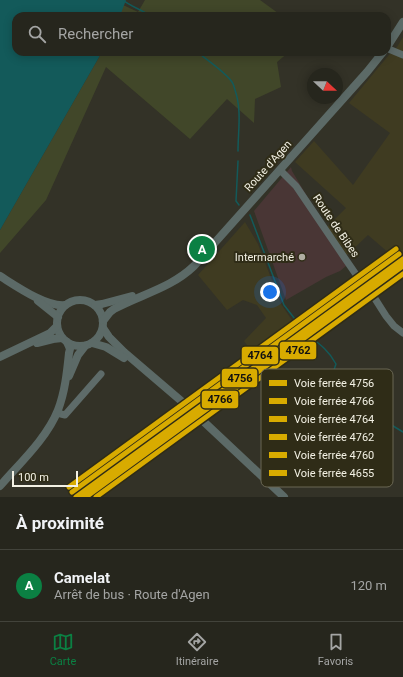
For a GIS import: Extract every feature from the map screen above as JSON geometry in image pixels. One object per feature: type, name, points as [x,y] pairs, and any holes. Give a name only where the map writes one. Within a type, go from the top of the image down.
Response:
[{"type":"main road","points":[[391,41],[403,22]]},
{"type":"main road","name":"Route d'Agen","points":[[103,325],[110,312],[114,309],[163,287],[179,278],[194,266],[380,56]]},
{"type":"main road","points":[[0,276],[54,305],[65,305]]},
{"type":"main road","name":"Route d'Agen","points":[[95,305],[163,287]]},
{"type":"main road","points":[[24,290],[58,317]]},
{"type":"main road","points":[[64,390],[70,349],[58,331],[58,317],[60,311],[65,305],[78,300],[85,300],[95,305],[101,314],[103,325],[114,343],[195,413],[261,475]]},
{"type":"main road","points":[[0,486],[50,427],[57,413],[64,390],[78,355],[88,344],[99,336],[103,325]]},
{"type":"main road","points":[[0,357],[50,333],[57,326]]},
{"type":"main road","points":[[12,351],[47,341],[65,340],[76,346],[88,344],[106,347],[153,377]]},
{"type":"main road","points":[[273,487],[284,497]]},
{"type":"street","points":[[391,50],[403,55]]},
{"type":"street","name":"Route de Bibes","points":[[280,170],[296,186],[386,316],[394,326],[403,333]]},
{"type":"street","points":[[372,294],[403,270]]},
{"type":"street","points":[[57,413],[65,415],[101,374]]},
{"type":"shaded area","points":[[403,37],[403,265],[370,289],[366,283],[397,260],[368,235],[347,255],[326,228],[346,208],[295,162],[314,141],[353,185],[390,133],[349,103],[388,56],[391,56],[391,53]]},
{"type":"shaded area","points":[[291,167],[326,228],[347,255],[346,266],[340,271],[326,277],[286,300],[254,211]]},
{"type":"shaded area","points":[[245,222],[258,244],[281,304],[298,329],[257,359],[244,341],[266,318],[257,305],[243,300],[227,310],[198,275]]},
{"type":"shaded area","points":[[362,286],[367,293],[85,497],[72,497],[167,427],[259,362]]},
{"type":"green space","points":[[145,0],[260,0],[276,12],[138,12]]},
{"type":"green space","points":[[123,5],[138,12],[121,12]]},
{"type":"green space","points":[[100,56],[284,56],[277,62],[281,87],[255,99],[254,123],[227,99],[190,139],[106,67],[46,200],[0,253],[0,230]]},
{"type":"water","points":[[0,0],[126,0],[122,12],[12,12],[12,56],[100,56],[0,230]]},
{"type":"waterway","points":[[123,0],[143,12]]},
{"type":"waterway","points":[[202,56],[229,78],[233,84],[239,113],[238,151]]},
{"type":"waterway","points":[[238,161],[236,201],[239,205]]},
{"type":"waterway","points":[[250,215],[284,305],[298,323]]},
{"type":"waterway","points":[[309,336],[331,355],[336,364],[335,369]]},
{"type":"waterway","points":[[393,426],[403,432]]},
{"type":"rail line","name":"4760","points":[[69,487],[396,249]]},
{"type":"rail line","name":"4764","points":[[72,492],[399,254]]},
{"type":"rail line","name":"4756","points":[[76,497],[403,259]]},
{"type":"rail line","name":"4655","points":[[80,497],[403,262]]},
{"type":"rail line","name":"4766","points":[[262,369],[403,266]]},
{"type":"rail line","name":"4762","points":[[272,369],[403,274]]},
{"type":"rail line","name":"4766","points":[[86,497],[261,369]]},
{"type":"rail line","name":"4762","points":[[96,497],[261,377]]},
{"type":"place","name":"Camelat","points":[[202,249]]},
{"type":"place","name":"Intermarché","points":[[302,257]]}]
